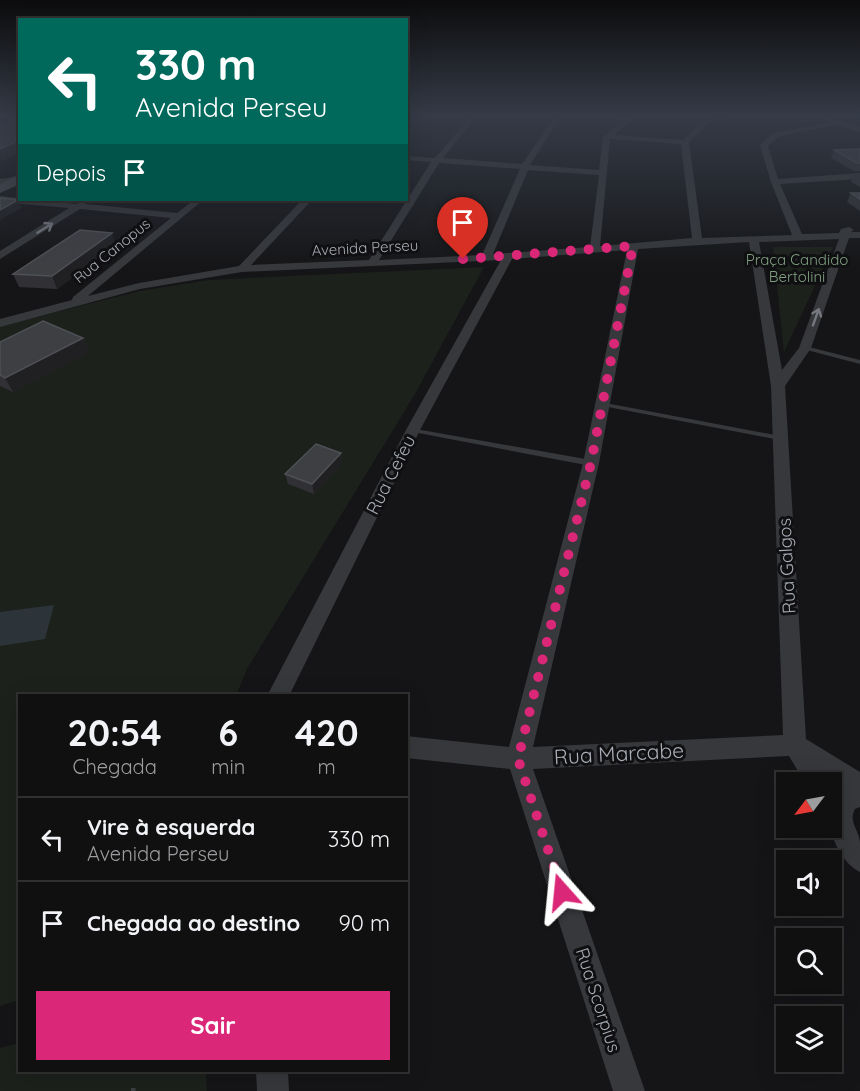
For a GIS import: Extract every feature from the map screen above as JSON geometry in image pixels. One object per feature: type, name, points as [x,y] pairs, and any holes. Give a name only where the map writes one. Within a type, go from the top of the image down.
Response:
[{"type":"main road","points":[[0,189],[18,179]]},
{"type":"street","points":[[372,263],[433,167]]},
{"type":"street","points":[[512,167],[602,173]]},
{"type":"street","points":[[595,249],[603,167]]},
{"type":"street","points":[[688,167],[697,241]]},
{"type":"street","points":[[771,167],[798,237]]},
{"type":"street","points":[[486,258],[524,168]]},
{"type":"street","points":[[775,182],[860,176]]},
{"type":"street","points":[[0,182],[18,178]]},
{"type":"street","points":[[0,199],[18,201]]},
{"type":"street","points":[[23,201],[178,216]]},
{"type":"street","points":[[0,256],[87,201]]},
{"type":"street","name":"Rua Canopus","points":[[71,303],[198,201]]},
{"type":"street","points":[[243,269],[306,201]]},
{"type":"street","name":"Avenida Perseu","points":[[845,236],[844,231],[860,230]]},
{"type":"street","name":"Avenida Perseu","points":[[0,323],[139,286],[243,269],[486,258],[697,241],[860,235]]},
{"type":"street","points":[[778,386],[805,348],[845,236]]},
{"type":"street","points":[[754,239],[778,386]]},
{"type":"street","points":[[518,759],[591,463],[633,246]]},
{"type":"street","name":"Rua Cefeu","points":[[279,694],[413,430],[508,255]]},
{"type":"street","name":"Rua Galgos","points":[[778,386],[795,746]]},
{"type":"street","points":[[795,746],[812,772]]},
{"type":"street","points":[[795,746],[860,786]]},
{"type":"street","name":"Rua Marcabe","points":[[408,747],[518,759],[795,746]]},
{"type":"street","name":"Rua Scorpius","points":[[518,759],[629,1091]]},
{"type":"street","points":[[842,803],[860,795]]},
{"type":"street","points":[[842,831],[844,838],[860,859]]},
{"type":"street","points":[[272,1072],[273,1091]]},
{"type":"lane","points":[[805,348],[860,362]]},
{"type":"lane","points":[[603,404],[780,438]]},
{"type":"lane","points":[[413,430],[591,463]]},
{"type":"path","points":[[132,1091],[139,1091]]},
{"type":"green space","name":"Praça Candido Bertolini","points":[[773,247],[833,247],[784,352]]},
{"type":"green space","points":[[484,267],[415,394],[247,669],[237,694],[18,694],[18,1000],[0,1006],[0,326],[140,291],[209,280]]},
{"type":"green space","points":[[18,1043],[18,1072],[206,1072],[207,1091],[0,1091],[0,1048]]},
{"type":"shaded area","points":[[54,605],[45,639],[0,646],[0,612]]},
{"type":"building","points":[[851,193],[860,193],[860,199]]},
{"type":"building","points":[[0,198],[18,200],[0,210]]},
{"type":"building","points":[[80,230],[112,233],[52,276],[13,274]]},
{"type":"building","points":[[43,321],[83,338],[5,378],[0,375],[0,342]]},
{"type":"building","points":[[316,444],[341,453],[312,484],[285,474]]},
{"type":"route","points":[[463,259],[633,246],[591,463],[518,759],[562,892]]}]
